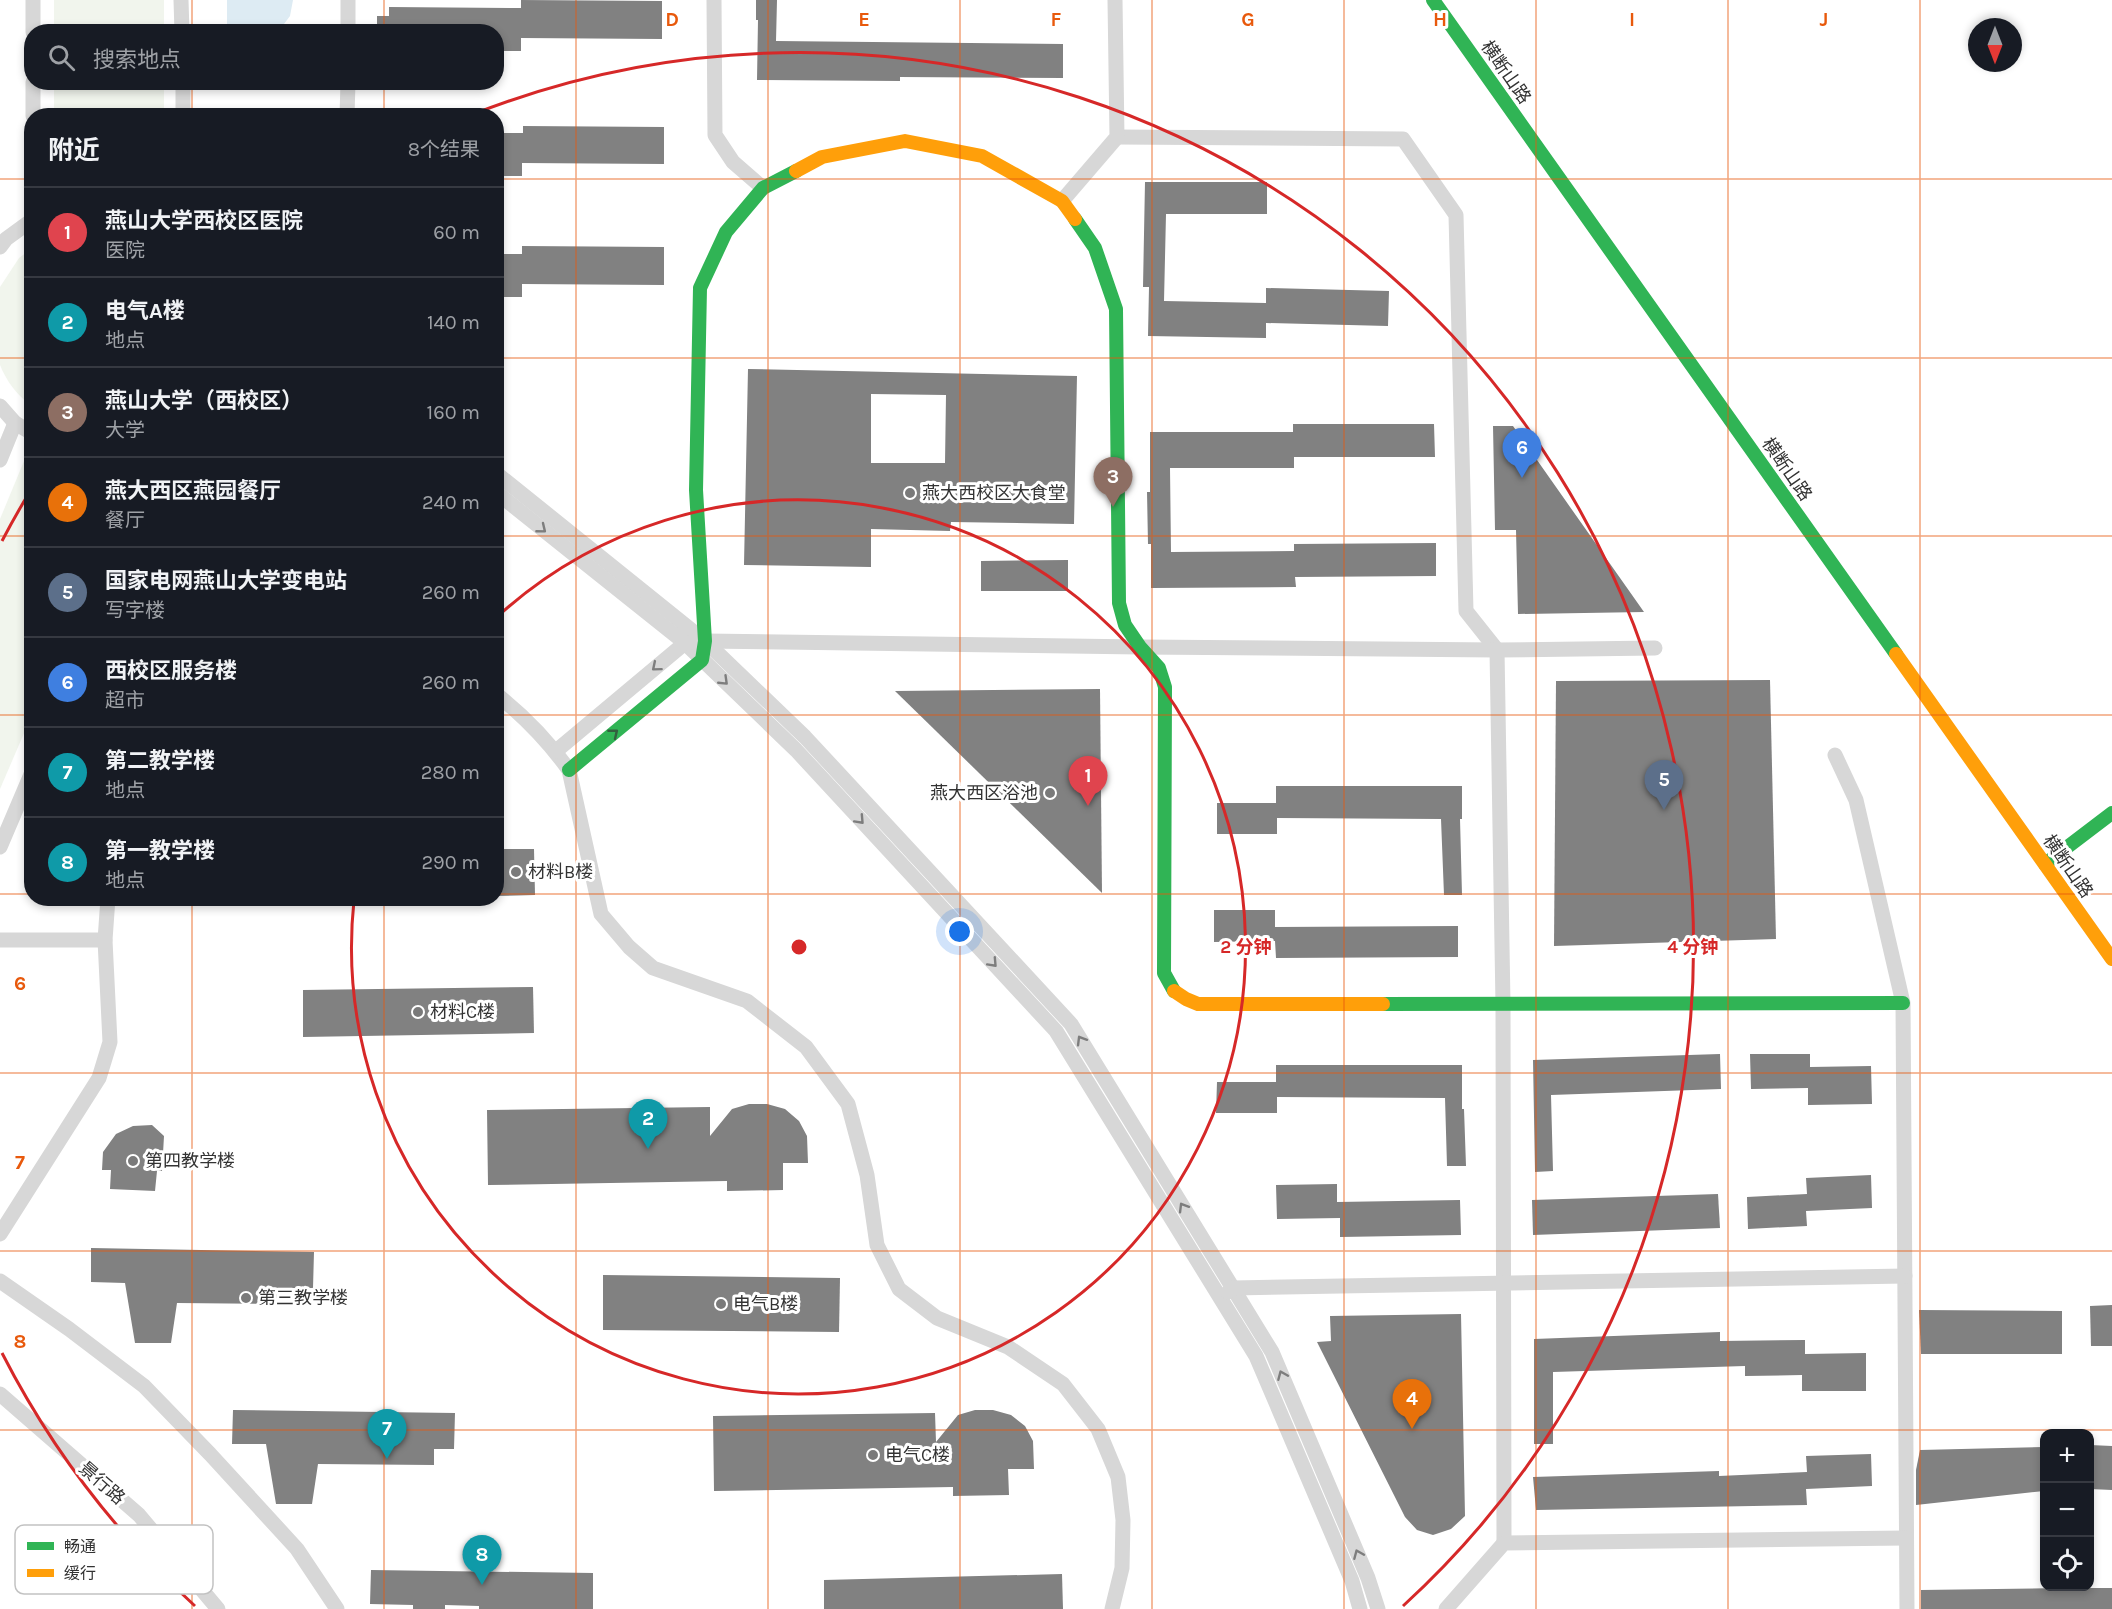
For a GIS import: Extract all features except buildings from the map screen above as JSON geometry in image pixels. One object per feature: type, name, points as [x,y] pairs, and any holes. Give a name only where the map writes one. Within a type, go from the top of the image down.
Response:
[{"type":"street","points":[[33,0],[33,24]]},
{"type":"street","points":[[181,0],[182,24]]},
{"type":"street","points":[[348,0],[348,24]]},
{"type":"street","points":[[714,0],[715,135],[734,162],[763,188]]},
{"type":"street","points":[[1062,201],[1117,137],[1115,0]]},
{"type":"street","name":"横断山路","points":[[1433,0],[2112,959]]},
{"type":"street","points":[[33,90],[33,108]]},
{"type":"street","points":[[183,90],[183,108]]},
{"type":"street","points":[[347,108],[348,90]]},
{"type":"street","points":[[1117,137],[1403,139],[1456,215],[1466,610],[1497,650],[1503,1004],[1504,1543],[1446,1609]]},
{"type":"street","points":[[569,770],[702,660],[705,641],[696,490],[700,288],[726,232],[763,188],[822,157],[904,141],[982,156],[1062,201],[1095,248],[1116,309],[1119,603],[1125,625],[1140,647],[1159,668],[1165,687],[1164,973],[1175,994],[1198,1004],[1903,1003]]},
{"type":"street","points":[[0,247],[6,239],[24,226]]},
{"type":"street","points":[[0,406],[15,423],[24,428]]},
{"type":"street","points":[[0,460],[15,423]]},
{"type":"street","points":[[504,479],[705,641],[805,737],[1071,1024],[1227,1293],[1352,1581],[1360,1609]]},
{"type":"street","points":[[504,498],[685,642],[796,750],[1056,1031],[1227,1293],[1272,1352],[1368,1578],[1378,1609]]},
{"type":"street","points":[[556,751],[685,642],[1497,650],[1655,648]]},
{"type":"street","points":[[504,700],[517,710],[556,751],[569,770],[601,914],[629,947],[653,968],[747,1001],[806,1047],[848,1104],[867,1175],[877,1245],[899,1289],[937,1318],[1008,1347],[1063,1384],[1098,1429],[1118,1477],[1123,1520],[1122,1568],[1112,1609]]},
{"type":"street","points":[[1835,755],[1856,800],[1903,1003],[1906,1609]]},
{"type":"street","points":[[0,847],[24,791]]},
{"type":"street","points":[[2045,864],[2112,813]]},
{"type":"street","points":[[0,1234],[99,1078],[110,1042],[105,940],[107,906]]},
{"type":"street","points":[[0,940],[105,940]]},
{"type":"street","points":[[1227,1293],[1503,1284],[1905,1276]]},
{"type":"street","points":[[0,1281],[69,1329],[144,1386],[210,1454],[297,1550],[337,1609]]},
{"type":"street","name":"景行路","points":[[0,1394],[139,1515],[147,1525]]},
{"type":"street","points":[[1504,1543],[1906,1538]]},
{"type":"street","name":"景行路","points":[[205,1594],[218,1609]]},
{"type":"shaded area","points":[[54,0],[164,0],[164,24],[54,24]]},
{"type":"shaded area","points":[[227,0],[293,0],[290,16],[284,24],[227,24]]},
{"type":"shaded area","points":[[54,90],[164,90],[164,108],[54,108]]},
{"type":"shaded area","points":[[24,254],[24,399],[12,387],[0,365],[0,287],[19,258]]},
{"type":"shaded area","points":[[24,461],[24,733],[0,789],[0,519]]},
{"type":"traffic: fast","points":[[1433,0],[1896,654]]},
{"type":"traffic: fast","points":[[569,770],[702,660],[705,641],[696,490],[700,288],[726,232],[763,188],[796,171]]},
{"type":"traffic: fast","points":[[1075,219],[1095,248],[1116,309],[1119,603],[1125,625],[1140,647],[1159,668],[1165,687],[1164,973],[1174,991]]},
{"type":"traffic: fast","points":[[2045,864],[2112,813]]},
{"type":"traffic: fast","points":[[1383,1004],[1903,1003]]},
{"type":"traffic: slow","points":[[796,171],[822,157],[905,141],[982,156],[1062,201],[1075,219]]},
{"type":"traffic: slow","points":[[1896,654],[2112,959]]},
{"type":"traffic: slow","points":[[1174,991],[1198,1004],[1383,1004]]},
{"type":"place","name":"西校区服务楼","points":[[1522,478]]},
{"type":"place","name":"燕大西校区大食堂","points":[[910,493]]},
{"type":"place","name":"燕山大学（西校区）","points":[[1113,507]]},
{"type":"place","name":"燕大西区浴池","points":[[1050,793]]},
{"type":"place","name":"燕山大学西校区医院","points":[[1088,806]]},
{"type":"place","name":"国家电网燕山大学变电站","points":[[1664,810]]},
{"type":"place","name":"材料B楼","points":[[516,872]]},
{"type":"place","name":"材料C楼","points":[[418,1012]]},
{"type":"place","name":"电气A楼","points":[[648,1149]]},
{"type":"place","name":"第四教学楼","points":[[133,1161]]},
{"type":"place","name":"第三教学楼","points":[[246,1298]]},
{"type":"place","name":"电气B楼","points":[[721,1304]]},
{"type":"place","name":"燕大西区燕园餐厅","points":[[1412,1429]]},
{"type":"place","name":"电气C楼","points":[[873,1455]]},
{"type":"place","name":"第二教学楼","points":[[387,1459]]},
{"type":"place","name":"第一教学楼","points":[[482,1585]]}]
